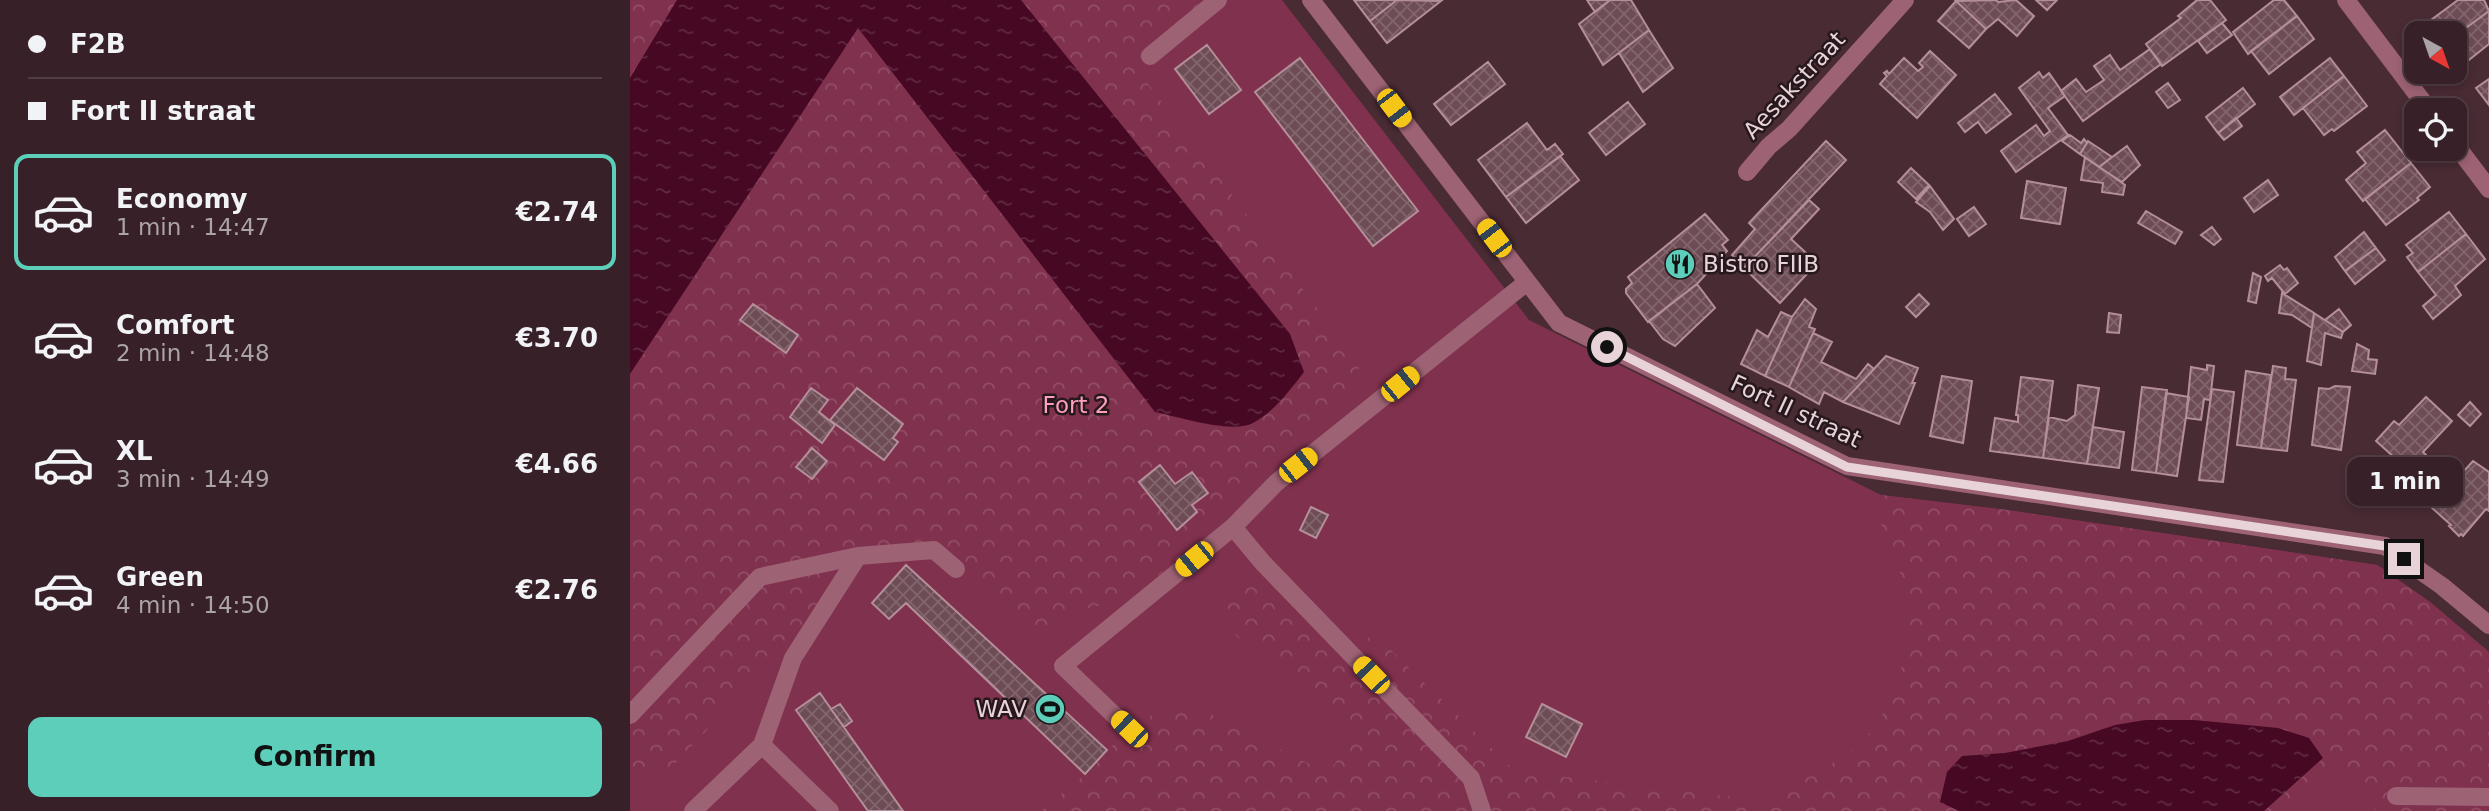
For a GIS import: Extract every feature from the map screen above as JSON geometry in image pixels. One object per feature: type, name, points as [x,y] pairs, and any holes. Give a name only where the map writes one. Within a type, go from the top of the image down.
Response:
[{"type":"street","points":[[1150,56],[1218,0]]},
{"type":"street","name":"Fort II straat","points":[[1311,0],[1559,323],[1847,467],[2385,546],[2442,586],[2489,625]]},
{"type":"street","name":"Aesakstraat","points":[[1747,172],[1905,0]]},
{"type":"street","points":[[2346,0],[2420,98]]},
{"type":"street","points":[[2467,160],[2489,189]]},
{"type":"street","points":[[1137,737],[1063,666],[1233,527],[1276,483],[1527,282]]},
{"type":"street","points":[[1233,527],[1263,563],[1471,778],[1482,811]]},
{"type":"street","points":[[630,715],[760,577],[858,556],[934,550],[956,569]]},
{"type":"street","points":[[693,811],[762,745],[793,658],[858,556]]},
{"type":"street","points":[[762,745],[831,811]]},
{"type":"street","points":[[2396,796],[2489,796]]},
{"type":"green space","name":"Fort 2","points":[[630,0],[1282,0],[1529,320],[1881,495],[2007,510],[2377,565],[2430,602],[2489,652],[2489,811],[630,811]]},
{"type":"green space","points":[[630,0],[677,0],[630,78]]},
{"type":"green space","points":[[1021,0],[1227,0],[1136,68],[1358,362],[1356,385],[1342,405],[1207,517],[1181,557],[1126,602],[1091,607],[1045,632],[1021,618],[940,542],[906,544],[865,565],[667,772],[630,781],[630,374],[858,28],[1155,412],[1290,334]]},
{"type":"green space","points":[[1881,495],[2007,510],[2377,565],[2430,602],[2489,652],[2489,811],[2376,811],[2339,765],[2279,811],[2264,811],[2323,758],[2194,720],[2145,720],[2115,725],[2068,741],[2005,753],[1962,756],[1940,802],[1959,811],[1041,811],[1085,774],[1107,750],[1159,709],[1191,702],[1228,724],[1328,773],[1356,734],[1235,635],[1221,608],[1246,582],[1387,646],[1515,771],[1775,802],[1797,784],[1859,744],[1884,712],[1897,684],[1904,655],[1907,624],[1905,594],[1887,535],[1871,509]]},
{"type":"water","points":[[677,0],[1021,0],[1290,334],[1304,372],[1268,413],[1244,426],[1205,424],[1155,412],[858,28],[630,374],[630,78]]},
{"type":"water","points":[[2145,720],[2194,720],[2278,728],[2309,738],[2323,758],[2264,811],[1959,811],[1940,802],[1947,772],[1962,756],[2005,753],[2068,741],[2115,725]]},
{"type":"building","points":[[1354,0],[1397,0],[1370,21]]},
{"type":"building","points":[[1397,0],[1441,1],[1387,43],[1370,21]]},
{"type":"building","points":[[1587,0],[1610,0],[1595,12]]},
{"type":"building","points":[[1610,0],[1631,0],[1649,30],[1603,65],[1579,24]]},
{"type":"building","points":[[2016,0],[2034,16],[2017,36],[1998,19],[1986,29],[1956,1]]},
{"type":"building","points":[[2036,0],[2057,0],[2047,10]]},
{"type":"building","points":[[2197,0],[2210,0],[2226,20],[2162,66],[2146,44],[2181,18],[2178,16]]},
{"type":"building","points":[[2274,0],[2284,0],[2297,16],[2248,54],[2233,32]]},
{"type":"building","points":[[2458,0],[2484,0],[2489,11],[2468,26],[2468,21],[2430,21]]},
{"type":"building","points":[[1956,1],[1986,29],[1969,48],[1938,21]]},
{"type":"building","points":[[2489,11],[2489,44],[2468,61],[2468,26]]},
{"type":"building","points":[[2297,16],[2314,39],[2269,74],[2251,51]]},
{"type":"building","points":[[2222,23],[2232,35],[2207,53],[2198,41]]},
{"type":"building","points":[[1649,30],[1673,68],[1643,92],[1619,53]]},
{"type":"building","points":[[1207,45],[1241,90],[1209,114],[1175,69]]},
{"type":"building","points":[[2150,49],[2161,64],[2083,121],[2061,91],[2076,79],[2086,92],[2104,80],[2094,66],[2110,55],[2120,70]]},
{"type":"building","points":[[1930,51],[1956,75],[1917,118],[1880,84],[1887,76],[1884,73],[1887,71],[1889,74],[1904,58],[1918,71],[1923,67],[1919,63]]},
{"type":"building","points":[[1300,58],[1418,211],[1373,246],[1255,92]]},
{"type":"building","points":[[2330,58],[2344,76],[2294,115],[2280,97]]},
{"type":"building","points":[[1488,62],[1505,84],[1451,125],[1434,104]]},
{"type":"building","points":[[2039,72],[2043,78],[2049,73],[2065,96],[2048,108],[2068,135],[2016,172],[2001,151],[2036,125],[2044,136],[2050,131],[2019,88]]},
{"type":"building","points":[[2344,76],[2367,106],[2334,131],[2332,129],[2324,135],[2303,108]]},
{"type":"building","points":[[2489,79],[2489,105],[2476,88]]},
{"type":"building","points":[[2168,83],[2180,100],[2168,108],[2156,92]]},
{"type":"building","points":[[2243,88],[2255,104],[2218,133],[2206,117]]},
{"type":"building","points":[[1995,94],[2011,114],[1986,133],[1978,122],[1965,132],[1958,123]]},
{"type":"building","points":[[1628,102],[1645,124],[1606,155],[1589,133]]},
{"type":"building","points":[[2236,118],[2242,126],[2224,140],[2218,133]]},
{"type":"building","points":[[1527,123],[1547,150],[1555,144],[1563,154],[1506,197],[1478,160]]},
{"type":"building","points":[[2385,130],[2404,154],[2404,161],[2411,163],[2363,201],[2346,180],[2366,163],[2357,152]]},
{"type":"building","points":[[2070,135],[2081,143],[2084,139],[2087,143],[2080,154],[2062,141]]},
{"type":"building","points":[[1826,141],[1846,160],[1744,268],[1732,255],[1755,229],[1749,223]]},
{"type":"building","points":[[2088,141],[2112,157],[2099,167],[2080,154]]},
{"type":"building","points":[[2127,146],[2140,165],[2122,182],[2099,167]]},
{"type":"building","points":[[1560,156],[1579,180],[1526,223],[1506,197]]},
{"type":"building","points":[[2085,157],[2125,185],[2123,195],[2102,192],[2103,183],[2081,180]]},
{"type":"building","points":[[2411,163],[2430,187],[2417,198],[2419,200],[2386,225],[2365,199]]},
{"type":"building","points":[[1911,168],[1929,185],[1916,199],[1898,182]]},
{"type":"building","points":[[2268,180],[2278,195],[2254,212],[2244,198]]},
{"type":"building","points":[[2027,181],[2066,188],[2060,224],[2021,218]]},
{"type":"building","points":[[1930,186],[1954,219],[1943,230],[1930,212],[1916,202]]},
{"type":"building","points":[[1809,200],[1819,209],[1791,239],[1817,263],[1780,303],[1744,268]]},
{"type":"building","points":[[1974,207],[1986,224],[1969,236],[1957,219]]},
{"type":"building","points":[[2146,211],[2182,232],[2175,244],[2138,223]]},
{"type":"building","points":[[2449,212],[2466,234],[2418,272],[2407,257],[2413,253],[2406,245]]},
{"type":"building","name":"Bistro FIIB","points":[[1705,214],[1728,240],[1722,245],[1727,251],[1697,284],[1648,322],[1626,293],[1632,283],[1628,277]]},
{"type":"building","points":[[2212,227],[2221,239],[2214,245],[2201,235]]},
{"type":"building","points":[[2364,232],[2376,248],[2345,271],[2335,257]]},
{"type":"building","points":[[2466,234],[2485,259],[2455,286],[2461,295],[2433,319],[2423,306],[2436,295],[2418,272]]},
{"type":"building","points":[[2376,248],[2385,260],[2355,284],[2345,271]]},
{"type":"building","points":[[2280,265],[2284,270],[2287,268],[2298,283],[2285,294],[2272,278],[2268,281],[2265,276]]},
{"type":"building","points":[[2253,273],[2261,277],[2256,303],[2248,301]]},
{"type":"building","points":[[1697,284],[1715,308],[1675,346],[1663,339],[1649,321]]},
{"type":"building","points":[[2282,293],[2314,313],[2312,328],[2292,315],[2279,313]]},
{"type":"building","points":[[1919,294],[1929,304],[1916,317],[1906,307]]},
{"type":"building","points":[[1805,299],[1816,309],[1809,327],[1815,329],[1789,387],[1765,376],[1792,317]]},
{"type":"building","points":[[753,304],[798,335],[786,353],[740,320]]},
{"type":"building","points":[[2339,309],[2351,325],[2343,332],[2325,320]]},
{"type":"building","points":[[1781,312],[1792,317],[1765,376],[1741,364],[1757,330],[1768,337]]},
{"type":"building","points":[[2109,313],[2121,315],[2119,333],[2107,332]]},
{"type":"building","points":[[2314,313],[2343,332],[2341,338],[2325,333],[2321,365],[2307,361]]},
{"type":"building","points":[[1813,333],[1832,342],[1821,362],[1856,379],[1868,364],[1874,369],[1843,402],[1824,392],[1819,404],[1789,387]]},
{"type":"building","points":[[2357,344],[2369,350],[2368,359],[2377,360],[2375,374],[2352,371]]},
{"type":"building","points":[[1886,356],[1918,368],[1899,424],[1843,402]]},
{"type":"building","points":[[2207,365],[2214,366],[2210,400],[2204,399],[2201,420],[2186,418],[2191,367],[2207,370]]},
{"type":"building","points":[[2273,366],[2286,368],[2285,379],[2296,380],[2287,451],[2261,448]]},
{"type":"building","points":[[2246,371],[2271,375],[2261,448],[2237,445]]},
{"type":"building","points":[[1942,376],[1972,381],[1963,443],[1930,436]]},
{"type":"building","points":[[2021,377],[2053,381],[2043,458],[1990,451],[1995,418],[2018,422],[2016,415]]},
{"type":"building","points":[[2078,385],[2099,388],[2087,464],[2043,458],[2049,417],[2067,421],[2075,415]]},
{"type":"building","points":[[2335,386],[2350,387],[2341,450],[2312,445],[2319,388],[2329,389]]},
{"type":"building","points":[[2142,387],[2167,390],[2156,473],[2132,470]]},
{"type":"building","points":[[811,388],[828,400],[819,412],[835,425],[822,443],[790,417]]},
{"type":"building","points":[[857,388],[903,424],[893,438],[898,442],[884,460],[830,420]]},
{"type":"building","points":[[2212,389],[2234,392],[2223,482],[2199,480]]},
{"type":"building","points":[[2166,393],[2189,397],[2177,476],[2156,473]]},
{"type":"building","points":[[2426,397],[2452,421],[2423,452],[2431,460],[2416,477],[2376,441],[2394,421],[2399,425]]},
{"type":"building","points":[[2470,402],[2481,414],[2470,426],[2458,415]]},
{"type":"building","points":[[2093,427],[2124,432],[2119,468],[2087,464]]},
{"type":"building","points":[[812,448],[827,461],[812,479],[796,467]]},
{"type":"building","points":[[2473,461],[2489,472],[2489,511],[2486,509],[2463,536],[2459,536],[2431,507]]},
{"type":"building","points":[[1160,465],[1175,484],[1192,472],[1208,493],[1192,505],[1197,512],[1177,530],[1139,482]]},
{"type":"building","points":[[1311,507],[1328,515],[1316,538],[1300,530]]},
{"type":"building","points":[[906,565],[1107,750],[1085,774],[906,603],[889,619],[872,603]]},
{"type":"building","points":[[820,693],[903,811],[868,811],[796,710]]},
{"type":"building","points":[[840,704],[852,721],[844,727],[831,709]]},
{"type":"building","points":[[1542,704],[1582,724],[1566,757],[1526,737]]},
{"type":"place","name":"Bistro FIIB","points":[[1680,264]]},
{"type":"place","name":"WAV","points":[[1050,709]]},
{"type":"route","points":[[1607,347],[1847,467],[2385,546],[2404,559]]}]
